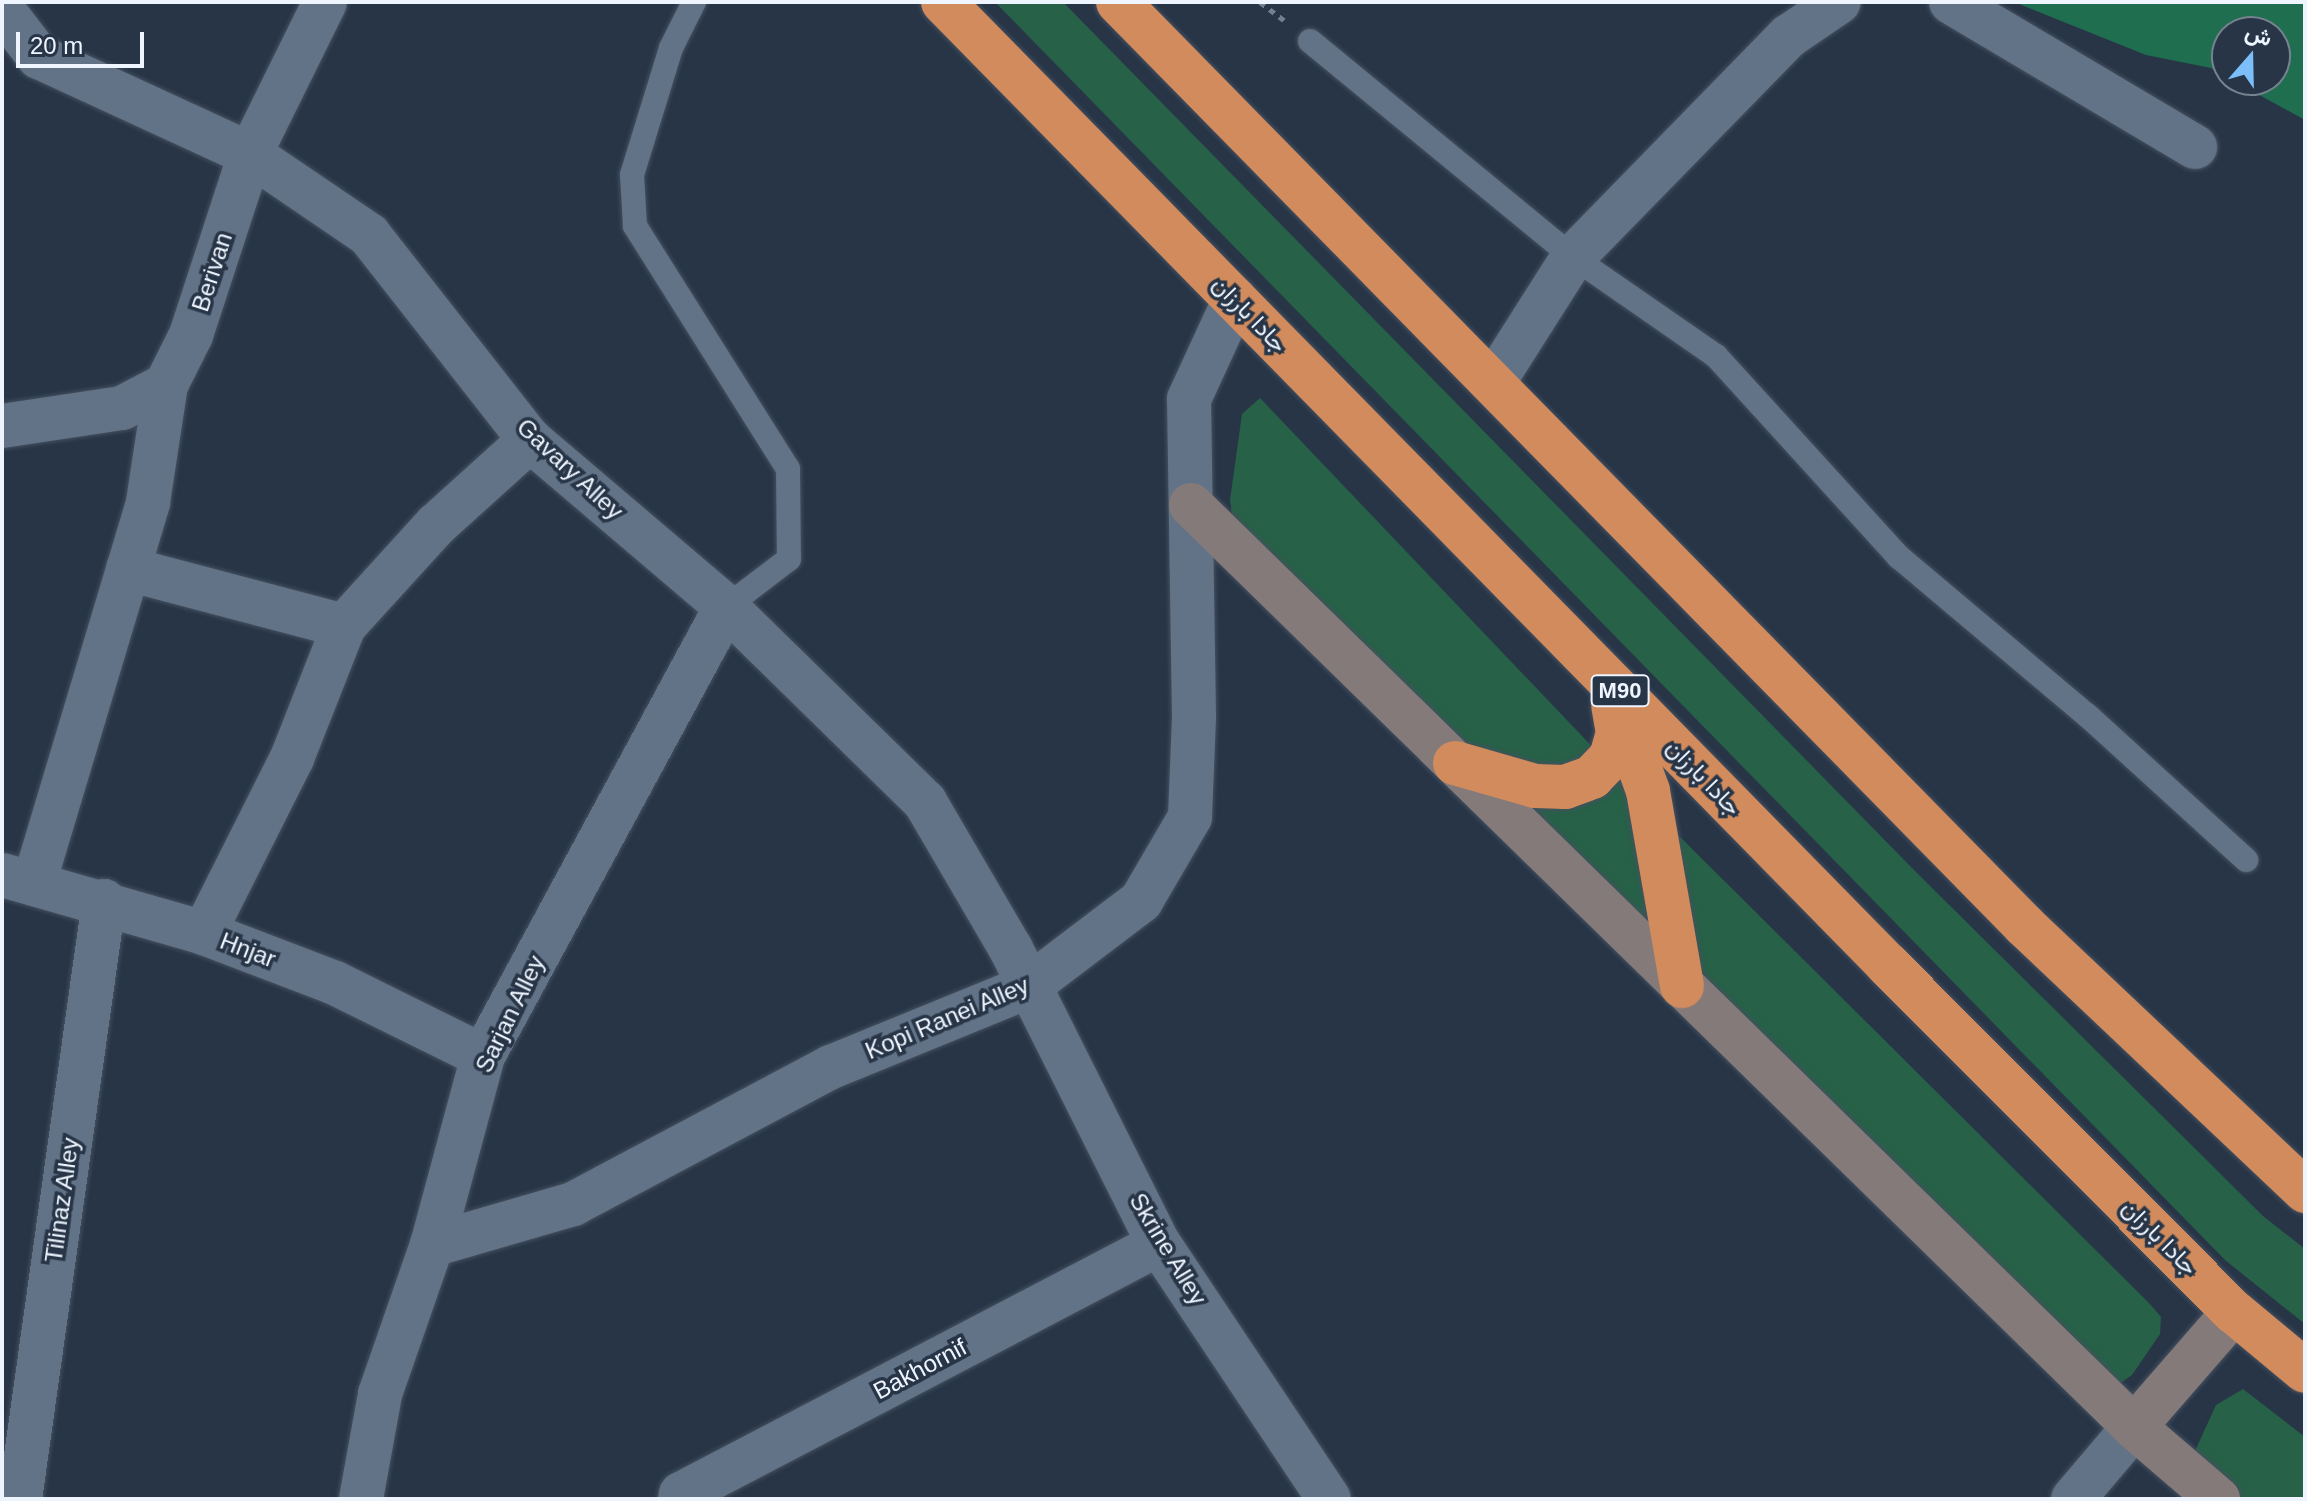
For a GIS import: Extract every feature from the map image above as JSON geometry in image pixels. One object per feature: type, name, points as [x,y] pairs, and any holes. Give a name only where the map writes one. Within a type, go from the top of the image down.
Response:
[{"type":"highway","name":"جادا بارزان","points":[[943,2],[2234,1312],[2305,1371]]},
{"type":"highway","points":[[1118,2],[2025,926],[2305,1191]]},
{"type":"highway","points":[[1455,763],[1535,786],[1565,787],[1592,777],[1611,757],[1618,733],[1605,676]]},
{"type":"highway","points":[[1605,676],[1648,791],[1682,986]]},
{"type":"main road","points":[[1191,505],[2134,1427],[2218,1499]]},
{"type":"main road","points":[[2134,1427],[2234,1312]]},
{"type":"street","name":"Berivan","points":[[18,879],[128,569],[148,502],[166,385],[191,335],[250,154],[325,2]]},
{"type":"street","points":[[1493,383],[1573,257],[1789,36],[1839,2]]},
{"type":"street","points":[[1951,2],[2195,147]]},
{"type":"street","name":"Gavary Alley","points":[[2,9],[39,57],[250,154],[369,235],[530,440],[726,607],[925,802],[1029,986]]},
{"type":"street","name":"Kopi Ranei Alley","points":[[432,1245],[573,1204],[831,1067],[1029,986],[1141,901],[1190,817],[1189,399],[1235,299]]},
{"type":"street","points":[[2,426],[122,408],[166,385]]},
{"type":"street","points":[[204,933],[292,758],[344,626],[436,525],[530,440]]},
{"type":"street","points":[[128,569],[344,626]]},
{"type":"street","name":"Sarjan Alley","points":[[361,1499],[380,1394],[432,1245],[483,1056],[726,607]]},
{"type":"street","name":"Hnjar","points":[[18,879],[104,901],[204,933],[335,983],[483,1056]]},
{"type":"street","name":"Tilinaz Alley","points":[[20,1499],[104,901]]},
{"type":"street","name":"Skrine Alley","points":[[1029,986],[1159,1244],[1319,1496]]},
{"type":"street","name":"Bakhornif","points":[[680,1496],[1159,1244]]},
{"type":"street","points":[[2073,1499],[2134,1427]]},
{"type":"lane","points":[[694,2],[671,48],[636,159],[635,226],[788,469],[789,559],[726,607]]},
{"type":"lane","points":[[1310,41],[1573,257],[1716,356],[1899,557],[2088,716],[2246,860]]},
{"type":"green space","points":[[995,2],[1063,2],[1915,871],[2263,1216],[2305,1249],[2305,1324],[2225,1260]]},
{"type":"green space","points":[[2014,2],[2305,2],[2305,120],[2261,96],[2291,96],[2291,16],[2211,16],[2211,68],[2146,55]]},
{"type":"green space","points":[[1260,398],[1602,757],[1586,775],[1484,767],[1235,538],[1230,500],[1242,414]]},
{"type":"green space","points":[[1609,767],[1645,803],[1669,958],[1470,772]]},
{"type":"green space","points":[[1657,814],[2161,1317],[2160,1334],[2132,1375],[2109,1391],[1685,980]]},
{"type":"green space","points":[[2243,1389],[2305,1437],[2305,1499],[2227,1499],[2195,1451],[2216,1405]]}]
